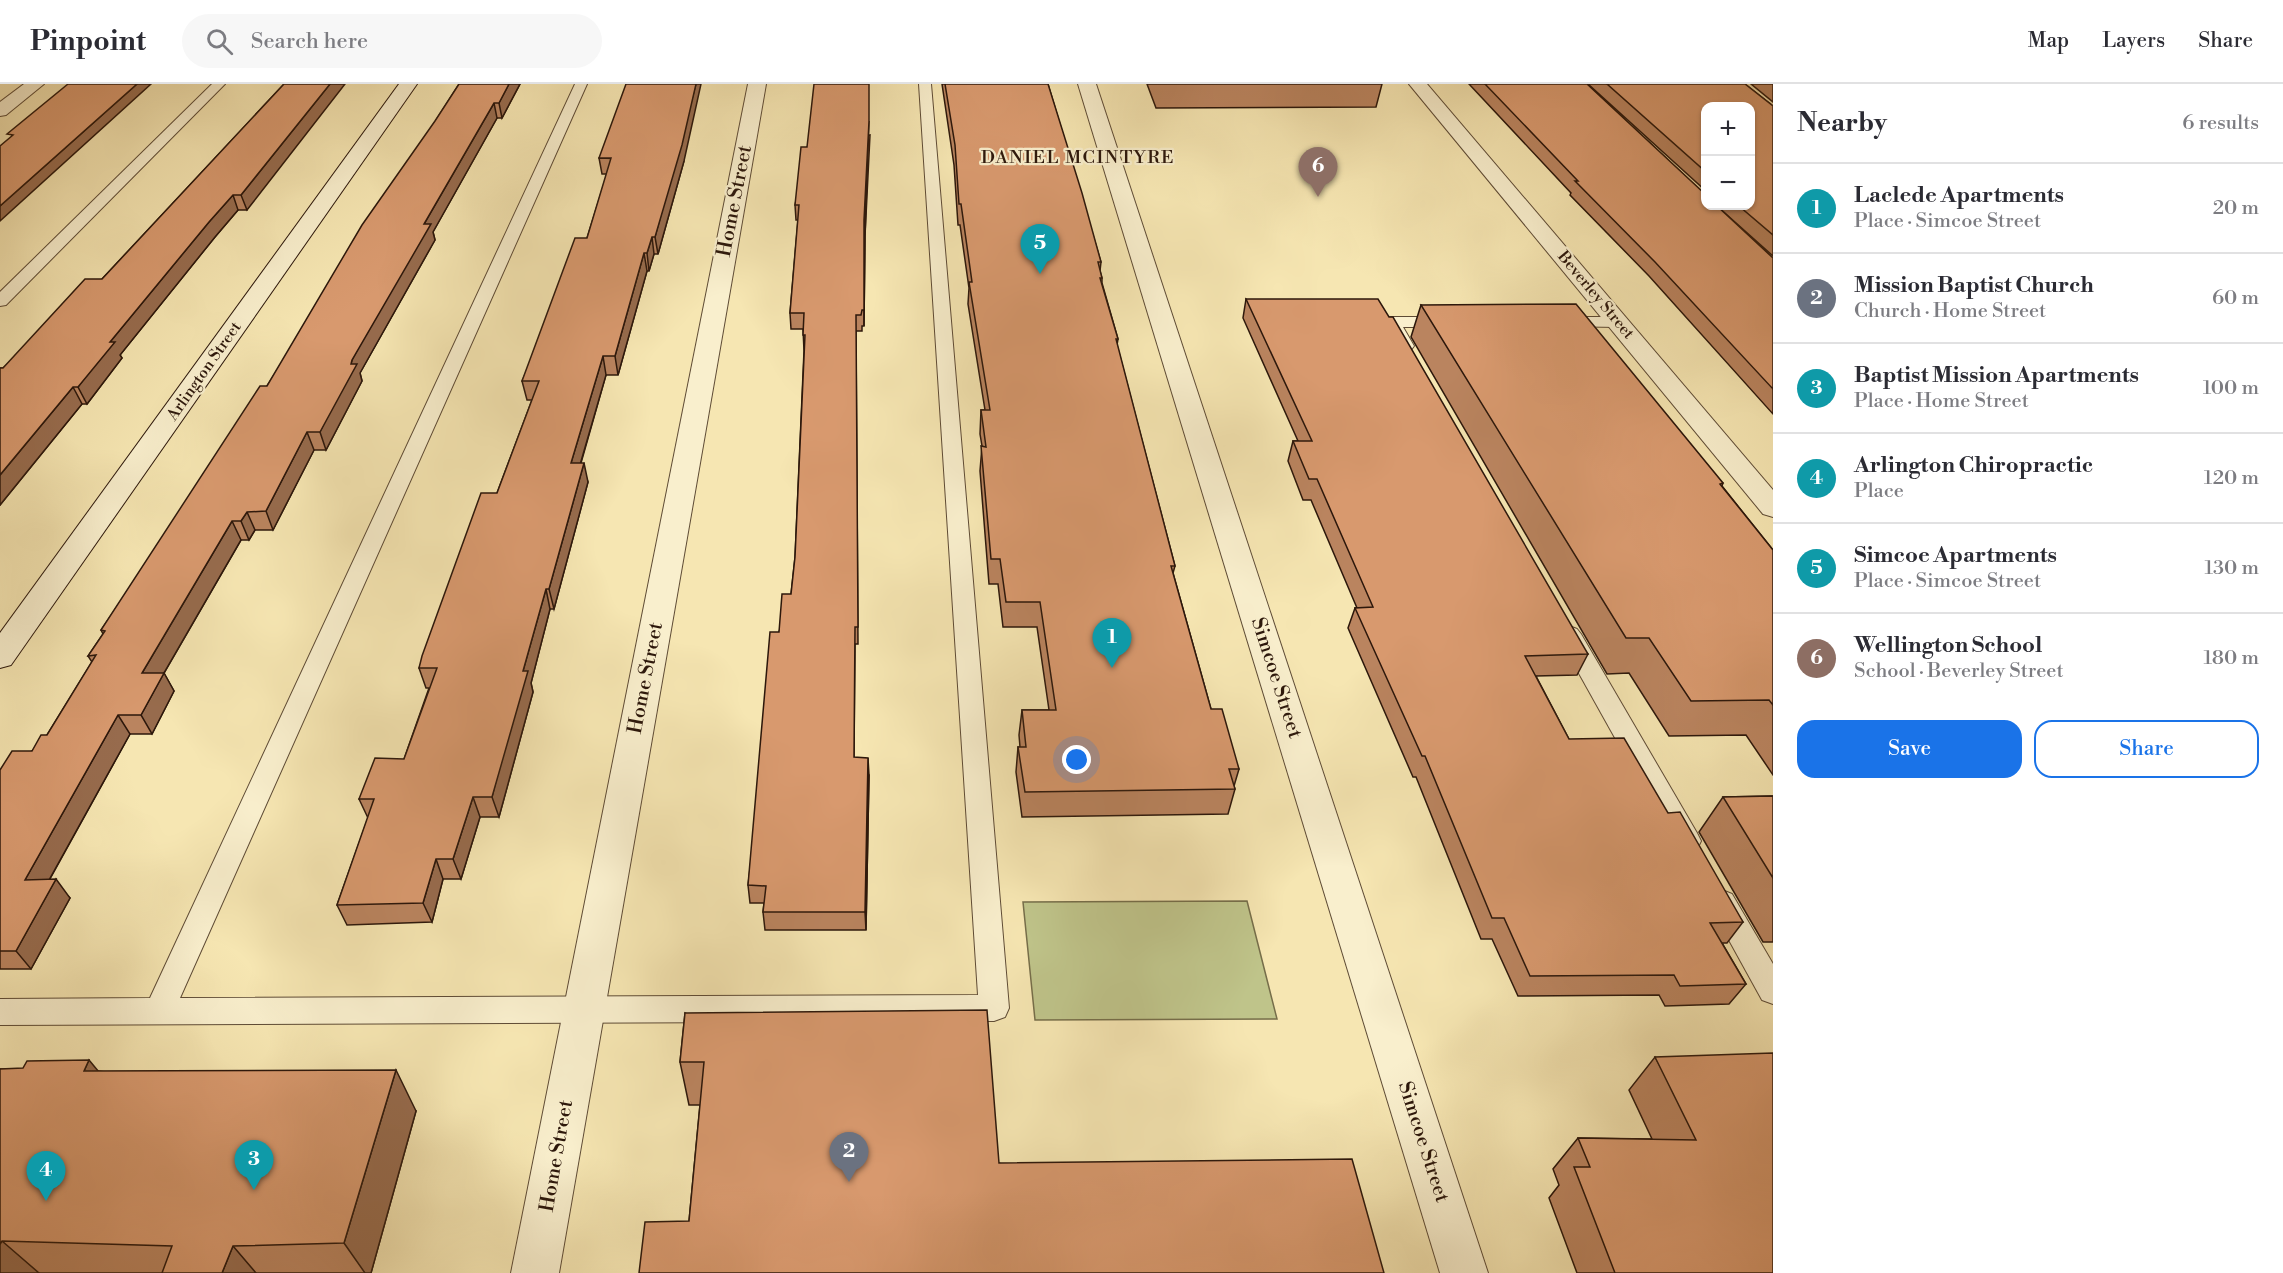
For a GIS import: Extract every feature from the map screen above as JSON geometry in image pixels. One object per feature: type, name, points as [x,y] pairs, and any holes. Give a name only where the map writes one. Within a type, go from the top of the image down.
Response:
[{"type":"street","points":[[0,111],[35,84]]},
{"type":"street","name":"Arlington Street","points":[[0,657],[408,84]]},
{"type":"street","name":"Home Street","points":[[536,1273],[757,84]]},
{"type":"street","name":"Simcoe Street","points":[[1088,84],[1464,1273]]},
{"type":"street","name":"Beverley Street","points":[[1418,84],[1773,508]]},
{"type":"lane","points":[[0,301],[219,84]]},
{"type":"lane","points":[[159,1012],[581,84]]},
{"type":"lane","points":[[0,1012],[994,1008],[925,84]]},
{"type":"lane","points":[[1414,363],[1391,322],[1471,322]]},
{"type":"lane","points":[[1540,322],[1619,322]]},
{"type":"lane","points":[[1562,621],[1697,858]]},
{"type":"lane","points":[[1714,888],[1773,992]]},
{"type":"green space","points":[[1247,901],[1277,1019],[1035,1020],[1023,902]]},
{"type":"building","points":[[68,84],[137,84],[0,206],[0,146],[13,135],[7,134]]},
{"type":"building","points":[[284,84],[330,84],[241,195],[233,195],[209,222],[110,342],[115,342],[78,387],[73,387],[0,475],[0,368],[3,368],[85,279],[102,279]]},
{"type":"building","points":[[459,84],[509,84],[499,103],[494,103],[424,224],[431,224],[352,360],[351,364],[357,364],[320,432],[307,432],[266,511],[247,512],[241,521],[232,521],[142,673],[164,673],[141,715],[118,715],[25,880],[56,879],[16,951],[0,951],[0,770],[12,751],[32,751],[41,735],[47,735],[96,655],[88,656],[105,631],[101,630],[260,386],[267,386],[362,225]]},
{"type":"building","points":[[626,84],[696,84],[682,145],[655,237],[652,237],[647,253],[644,253],[615,356],[603,356],[571,463],[584,463],[549,589],[546,589],[523,671],[528,671],[492,797],[473,797],[453,859],[436,859],[423,903],[337,905],[374,799],[359,799],[375,758],[404,759],[437,668],[419,668],[422,656],[481,493],[497,493],[539,381],[522,381],[575,238],[587,238],[611,158],[599,158]]},
{"type":"building","points":[[814,84],[869,84],[864,220],[864,310],[861,315],[856,315],[858,627],[855,627],[854,757],[868,758],[865,912],[763,912],[766,886],[748,885],[770,632],[779,632],[782,594],[791,594],[795,557],[805,335],[803,335],[804,313],[790,313],[799,205],[795,205],[801,147],[807,147]]},
{"type":"building","points":[[945,84],[1048,84],[1101,262],[1098,262],[1102,278],[1100,278],[1118,339],[1116,339],[1175,566],[1171,566],[1211,709],[1222,709],[1239,769],[1229,769],[1235,789],[1025,792],[1018,747],[1026,747],[1022,710],[1056,710],[1040,602],[1006,602],[1000,559],[991,559],[981,446],[986,447],[981,410],[990,410],[969,282],[972,282],[961,204],[959,204],[955,145]]},
{"type":"building","points":[[1485,84],[1587,84],[1701,190],[1701,210],[1721,210],[1773,258],[1773,389],[1655,262],[1575,181],[1578,181]]},
{"type":"building","points":[[1607,84],[1745,84],[1773,106],[1773,235],[1744,210],[1755,210],[1755,102],[1701,102],[1701,168]]},
{"type":"building","points":[[1246,299],[1378,299],[1389,317],[1393,317],[1588,654],[1525,656],[1569,739],[1624,738],[1668,813],[1680,812],[1743,922],[1710,923],[1746,984],[1680,986],[1674,975],[1530,976],[1504,918],[1492,918],[1425,756],[1422,756],[1355,608],[1373,607],[1317,479],[1309,479],[1293,441],[1312,441]]},
{"type":"building","points":[[1576,304],[1723,483],[1720,484],[1773,550],[1773,705],[1769,700],[1691,701],[1649,638],[1626,638],[1421,305]]},
{"type":"building","points":[[1773,796],[1773,878],[1723,797]]},
{"type":"building","points":[[987,1010],[999,1163],[1352,1159],[1384,1273],[639,1273],[645,1222],[689,1221],[704,1062],[680,1062],[685,1013]]},
{"type":"building","points":[[1773,1053],[1773,1273],[1615,1273],[1574,1167],[1590,1167],[1578,1138],[1696,1140],[1655,1057]]},
{"type":"building","points":[[89,1060],[84,1071],[396,1070],[344,1243],[233,1246],[222,1273],[162,1273],[172,1246],[2,1241],[0,1244],[0,1069],[23,1068],[27,1061]]},
{"type":"place","name":"Wellington School","points":[[1318,197]]},
{"type":"place","name":"Simcoe Apartments","points":[[1040,274]]},
{"type":"place","name":"Laclede Apartments","points":[[1112,668]]},
{"type":"place","name":"Mission Baptist Church","points":[[849,1182]]},
{"type":"place","name":"Baptist Mission Apartments","points":[[254,1190]]},
{"type":"place","name":"Arlington Chiropractic","points":[[46,1201]]},
{"type":"district","name":"DANIEL MCINTYRE","points":[[1078,157]]}]
